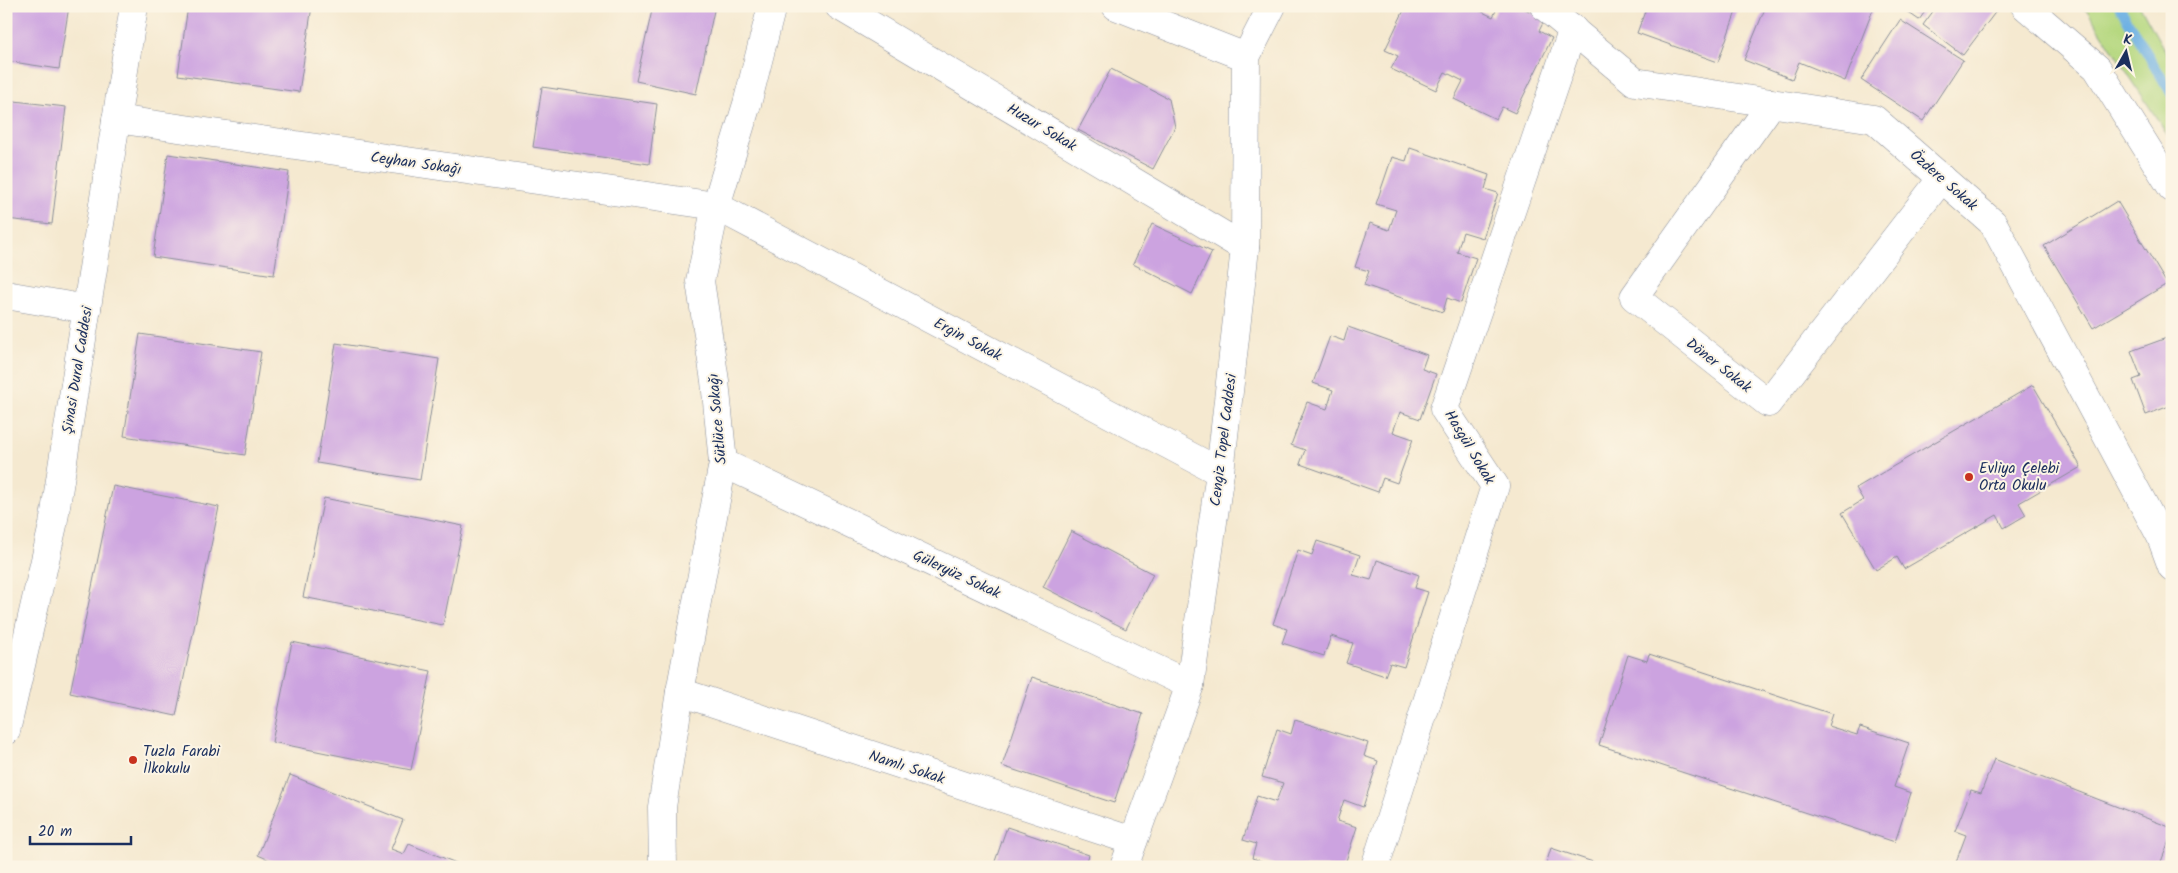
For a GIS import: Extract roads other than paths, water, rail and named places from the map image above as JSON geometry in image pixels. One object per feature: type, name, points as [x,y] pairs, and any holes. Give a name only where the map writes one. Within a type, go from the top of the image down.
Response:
[{"type":"street","name":"Şinasi Dural Caddesi","points":[[6,732],[53,525],[134,6]]},
{"type":"street","name":"Sütlüce Sokağı","points":[[663,867],[662,807],[680,692],[723,464],[715,381],[700,281],[716,206],[747,104],[772,6]]},
{"type":"street","name":"Huzur Sokak","points":[[839,6],[1245,248]]},
{"type":"street","points":[[1116,6],[1246,57]]},
{"type":"street","name":"Cengiz Topel Caddesi","points":[[1124,867],[1190,685],[1220,472],[1245,248],[1246,57],[1272,6]]},
{"type":"street","name":"Özdere Sokak","points":[[1544,6],[1635,82],[1874,119],[1993,223],[2161,537],[2172,567]]},
{"type":"street","points":[[2024,6],[2097,68],[2172,188]]},
{"type":"street","name":"Hasgül Sokak","points":[[1375,867],[1495,486],[1444,409],[1573,30]]},
{"type":"street","name":"Döner Sokak","points":[[1772,103],[1634,298],[1768,403],[1942,178]]},
{"type":"street","name":"Ceyhan Sokağı","points":[[116,119],[716,206]]},
{"type":"street","name":"Ergin Sokak","points":[[716,206],[1220,472]]},
{"type":"street","points":[[6,295],[87,309]]},
{"type":"street","name":"Güleryüz Sokak","points":[[723,464],[1190,685]]},
{"type":"street","name":"Namlı Sokak","points":[[680,692],[1134,841]]},
{"type":"waterway","points":[[2119,6],[2172,95]]},
{"type":"place","name":"Evliya Çelebi Orta Okulu","points":[[1969,477]]},
{"type":"place","name":"Tuzla Farabi İlkokulu","points":[[133,760]]}]
